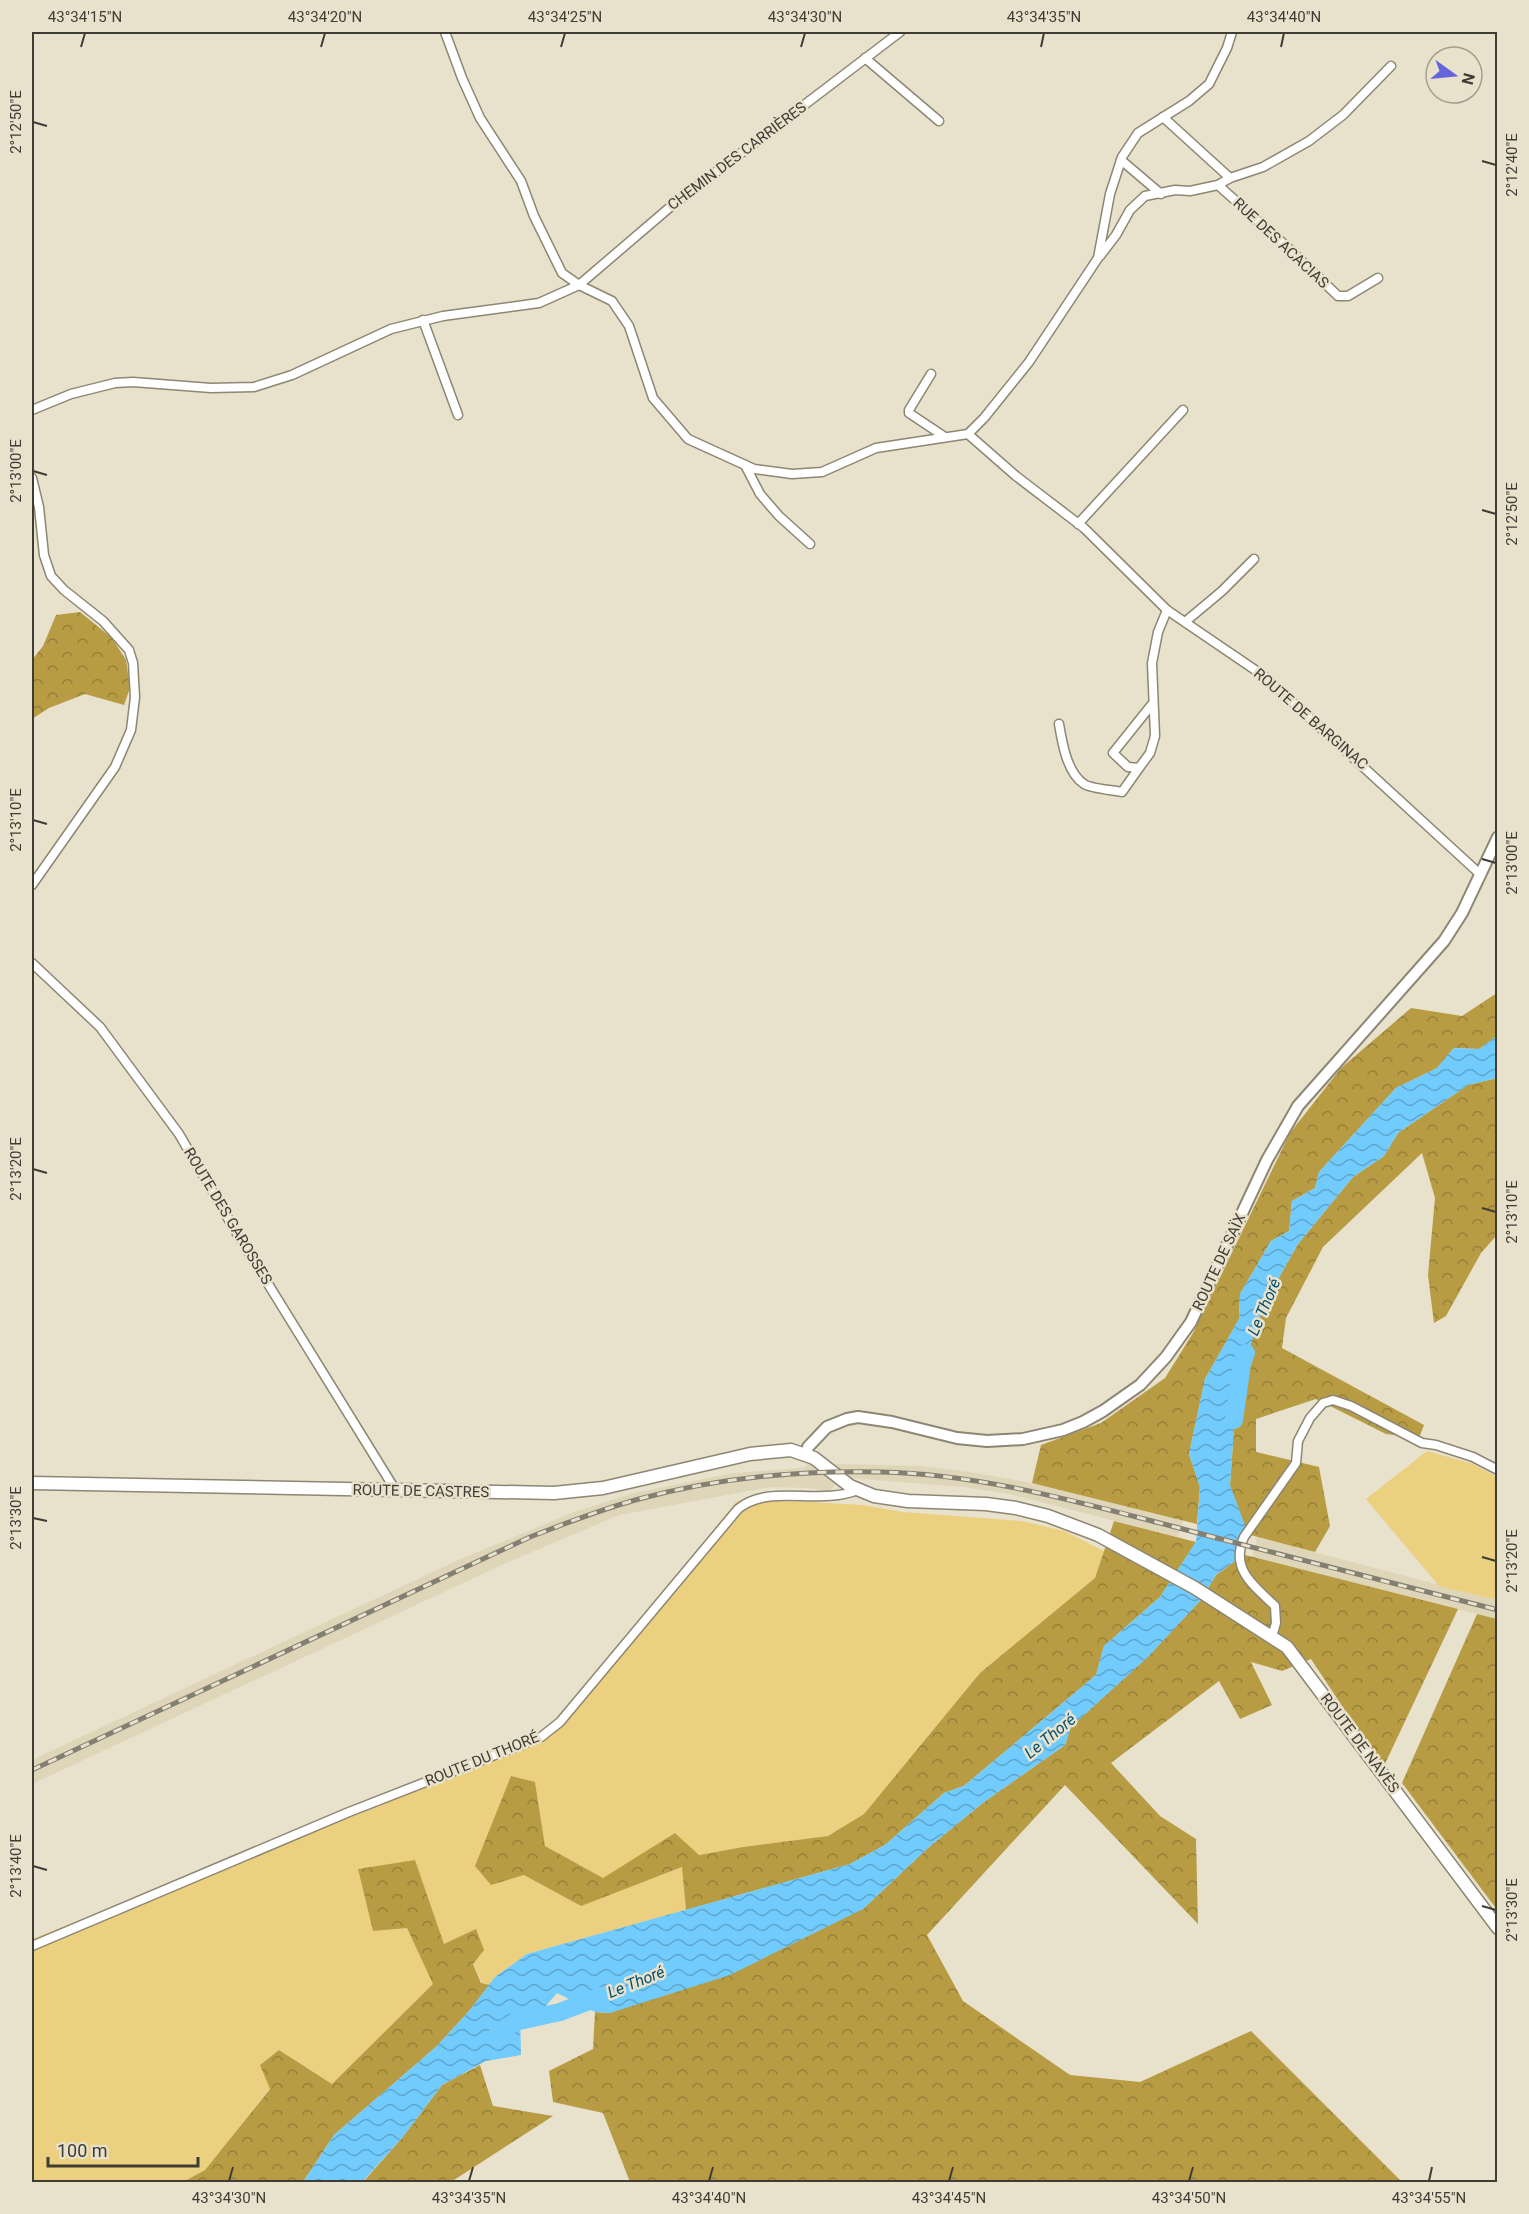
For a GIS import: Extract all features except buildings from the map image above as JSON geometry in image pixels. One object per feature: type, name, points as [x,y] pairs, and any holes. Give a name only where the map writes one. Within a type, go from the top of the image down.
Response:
[{"type":"main road","name":"ROUTE DE CASTRES","points":[[32,1483],[554,1493],[603,1488],[750,1454],[780,1450],[806,1454]]},
{"type":"main road","name":"ROUTE DE NAVÈS","points":[[806,1454],[858,1490],[889,1499],[986,1504],[1048,1515],[1090,1531],[1195,1588],[1287,1647],[1497,1928]]},
{"type":"street","points":[[445,32],[480,118],[520,181],[562,273],[579,285],[612,301],[629,326],[652,398],[688,439],[754,469],[792,474],[822,472],[876,448],[968,434],[984,418],[1029,362],[1098,258],[1116,236],[1130,210],[1145,196],[1218,184],[1263,167],[1309,141],[1343,115],[1391,66]]},
{"type":"street","name":"CHEMIN DES CARRIÈRES","points":[[32,410],[87,389],[115,383],[133,382],[219,388],[263,385],[292,375],[391,329],[423,320],[539,303],[579,285],[669,208],[900,32]]},
{"type":"street","points":[[1098,258],[1110,194],[1121,160],[1138,133],[1189,101],[1209,84],[1227,48],[1232,32]]},
{"type":"street","points":[[865,58],[939,121]]},
{"type":"street","points":[[1163,117],[1230,178]]},
{"type":"street","points":[[1121,160],[1161,194]]},
{"type":"street","name":"RUE DES ACACIAS","points":[[1218,184],[1338,296],[1348,296],[1378,278]]},
{"type":"street","points":[[423,320],[458,415]]},
{"type":"street","points":[[931,374],[909,413],[945,437]]},
{"type":"street","points":[[1078,524],[1183,410]]},
{"type":"street","name":"ROUTE DE BARGINAC","points":[[968,434],[1016,476],[1078,524],[1167,610],[1264,676],[1481,875]]},
{"type":"street","points":[[745,465],[760,494],[778,516],[810,544]]},
{"type":"street","points":[[32,478],[37,497],[44,555],[51,576],[64,590],[103,621],[129,650],[133,663],[135,698],[131,730],[115,767],[32,885]]},
{"type":"street","points":[[1185,622],[1222,591],[1254,559]]},
{"type":"street","points":[[1059,724],[1070,768],[1084,784],[1122,792],[1150,753],[1155,736],[1152,663],[1158,632],[1167,610]]},
{"type":"street","points":[[1139,768],[1128,767],[1113,753],[1153,703]]},
{"type":"street","name":"ROUTE DE SAÏX","points":[[806,1454],[808,1447],[827,1427],[847,1419],[858,1418],[892,1422],[957,1438],[987,1441],[1023,1439],[1063,1430],[1083,1422],[1103,1412],[1140,1385],[1166,1357],[1191,1322],[1267,1160],[1298,1106],[1444,941],[1462,913],[1497,837]]},
{"type":"street","name":"ROUTE DES GAROSSES","points":[[32,963],[100,1027],[178,1134],[396,1491]]},
{"type":"street","points":[[1272,1637],[1276,1623],[1275,1606],[1247,1580],[1241,1565],[1240,1547],[1244,1537],[1296,1463],[1298,1442],[1310,1418],[1323,1403],[1333,1400],[1352,1406],[1422,1443],[1473,1456],[1497,1470]]},
{"type":"street","name":"ROUTE DU THORÉ","points":[[32,1946],[349,1812],[541,1737],[560,1722],[745,1503],[764,1497],[827,1498],[858,1490]]},
{"type":"shaded area","points":[[1427,1451],[1473,1464],[1497,1477],[1497,1600],[1439,1586],[1366,1499]]},
{"type":"shaded area","points":[[809,1463],[819,1468],[835,1485],[829,1491],[771,1487],[619,1515],[506,1563],[32,1784],[32,1760],[456,1561],[577,1511],[634,1493],[733,1473],[803,1468]]},
{"type":"shaded area","points":[[835,1464],[921,1466],[969,1472],[1060,1488],[1183,1520],[1178,1537],[1009,1494],[964,1487],[848,1478]]},
{"type":"shaded area","points":[[737,1501],[862,1505],[903,1512],[1022,1521],[1064,1531],[1104,1551],[1095,1578],[980,1673],[864,1814],[828,1836],[698,1855],[675,1833],[604,1879],[545,1846],[535,1782],[524,1875],[581,1905],[683,1867],[686,1910],[527,1954],[495,1977],[490,1985],[482,1983],[473,1963],[444,1944],[415,1861],[358,1869],[373,1930],[407,1928],[434,1984],[332,2084],[279,2050],[260,2065],[270,2088],[205,2170],[183,2182],[32,2182],[32,1939],[529,1741],[555,1725]]},
{"type":"shaded area","points":[[1257,1537],[1497,1600],[1497,1619],[1252,1557]]},
{"type":"green space","points":[[80,612],[112,638],[126,660],[130,688],[124,705],[85,694],[49,708],[32,719],[32,660],[43,646],[56,615]]},
{"type":"green space","points":[[1497,993],[1497,1036],[1479,1049],[1454,1048],[1437,1068],[1396,1088],[1319,1172],[1315,1188],[1292,1201],[1289,1231],[1271,1241],[1240,1294],[1239,1319],[1205,1379],[1189,1454],[1200,1487],[1197,1524],[1032,1483],[1041,1445],[1101,1423],[1165,1378],[1193,1333],[1290,1133],[1341,1068],[1411,1008],[1462,1016]]},
{"type":"green space","points":[[1497,1078],[1497,1235],[1481,1253],[1446,1316],[1434,1323],[1428,1275],[1435,1198],[1422,1153],[1323,1247],[1286,1318],[1282,1348],[1424,1425],[1419,1438],[1386,1434],[1316,1399],[1256,1419],[1256,1452],[1319,1467],[1330,1526],[1315,1552],[1243,1533],[1230,1485],[1237,1385],[1265,1302],[1298,1244],[1353,1177],[1384,1156],[1398,1133],[1468,1085]]},
{"type":"green space","points":[[1114,1521],[1196,1542],[1160,1597],[1104,1646],[1096,1675],[964,1786],[944,1793],[885,1845],[850,1864],[686,1910],[682,1867],[581,1906],[524,1875],[491,1885],[475,1866],[511,1776],[535,1782],[545,1846],[603,1878],[675,1833],[699,1855],[828,1836],[864,1814],[980,1673],[1095,1578]]},
{"type":"green space","points":[[1237,1553],[1458,1609],[1383,1768],[1311,1659],[1282,1671],[1251,1662],[1272,1705],[1240,1719],[1219,1681],[1111,1763],[1160,1816],[1196,1839],[1198,1924],[1065,1785],[927,1935],[963,2001],[1070,2075],[1140,2082],[1251,2031],[1402,2182],[630,2182],[603,2113],[553,2102],[549,2071],[593,2049],[595,2012],[610,2013],[863,1909],[929,1847],[984,1802],[1065,1745],[1071,1727],[1149,1655],[1200,1601],[1216,1575],[1235,1561]]},
{"type":"green space","points":[[1477,1614],[1497,1619],[1498,1905],[1495,1907],[1402,1783]]},
{"type":"green space","points":[[415,1860],[444,1944],[476,1929],[484,1950],[473,1964],[481,1983],[490,1985],[437,2046],[334,2135],[303,2182],[183,2182],[205,2170],[270,2089],[260,2065],[279,2050],[332,2084],[433,1984],[407,1928],[373,1931],[358,1869]]},
{"type":"green space","points":[[480,2065],[493,2106],[553,2116],[451,2182],[363,2182],[402,2138],[442,2085]]},
{"type":"water","points":[[1497,1036],[1497,1078],[1468,1085],[1398,1133],[1384,1156],[1353,1177],[1298,1244],[1265,1302],[1237,1385],[1230,1485],[1245,1525],[1235,1561],[1216,1575],[1200,1601],[1149,1656],[1071,1727],[1065,1745],[984,1802],[929,1847],[863,1909],[730,1975],[610,2013],[595,2012],[557,1993],[539,2014],[520,2013],[521,2055],[486,2061],[442,2085],[402,2138],[362,2182],[303,2182],[334,2135],[437,2046],[469,2011],[495,1977],[527,1954],[850,1864],[885,1845],[944,1793],[964,1786],[1096,1675],[1104,1646],[1160,1597],[1196,1542],[1200,1487],[1189,1454],[1205,1379],[1239,1319],[1240,1294],[1271,1241],[1289,1231],[1292,1201],[1315,1188],[1319,1172],[1396,1088],[1437,1068],[1454,1048],[1479,1049]]},
{"type":"waterway","name":"Le Thoré","points":[[1234,1420],[1242,1364],[1246,1353]]},
{"type":"waterway","name":"Le Thoré","points":[[498,2032],[515,2022],[560,2012],[602,1996]]},
{"type":"railway","points":[[32,1770],[530,1537],[639,1499],[698,1486],[758,1477],[820,1472],[881,1472],[957,1478],[994,1484],[1106,1509],[1498,1610]]}]
